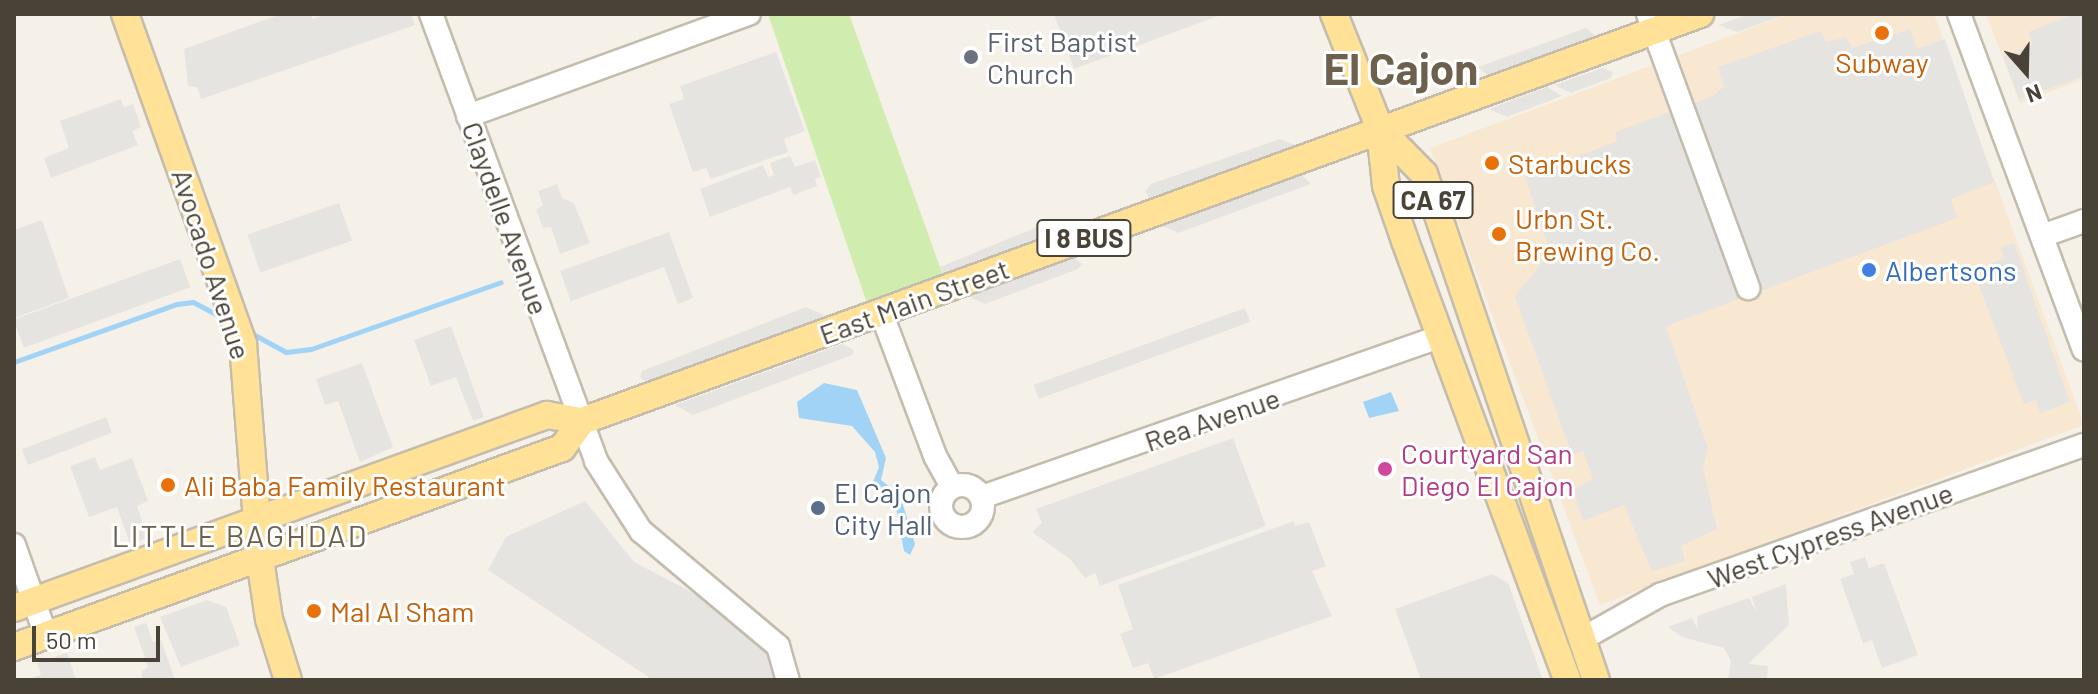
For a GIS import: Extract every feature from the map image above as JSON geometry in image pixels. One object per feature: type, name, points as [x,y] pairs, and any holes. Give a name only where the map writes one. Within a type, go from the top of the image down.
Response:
[{"type":"main road","name":"Avocado Avenue","points":[[125,14],[243,344],[260,559],[269,619],[288,680]]},
{"type":"main road","points":[[1334,14],[1380,129]]},
{"type":"main road","name":"I 8 BUS","points":[[1380,129],[1651,22],[1700,14]]},
{"type":"main road","name":"East Main Street","points":[[24,605],[547,415],[582,421],[1380,129]]},
{"type":"main road","name":"CA 67","points":[[1380,129],[1386,186],[1567,680]]},
{"type":"main road","name":"CA 67","points":[[1380,129],[1424,174],[1596,680]]},
{"type":"main road","points":[[1440,337],[1468,341],[1491,367]]},
{"type":"main road","name":"East Main Street","points":[[14,647],[562,448],[582,421]]},
{"type":"main road","points":[[1514,534],[1545,524]]},
{"type":"street","name":"Claydelle Avenue","points":[[431,14],[596,461],[641,531],[754,621],[778,646],[788,680]]},
{"type":"street","points":[[468,116],[749,14]]},
{"type":"street","points":[[1959,14],[2084,350]]},
{"type":"street","points":[[1651,22],[1748,288]]},
{"type":"street","points":[[2042,236],[2084,221]]},
{"type":"street","points":[[881,312],[935,456],[952,487]]},
{"type":"street","name":"Rea Avenue","points":[[982,497],[1440,337]]},
{"type":"street","name":"West Cypress Avenue","points":[[1582,639],[1660,595],[2084,445]]},
{"type":"street","points":[[952,487],[972,487],[982,497],[978,519],[954,525],[944,517],[940,503],[952,487]]},
{"type":"street","points":[[14,545],[24,605],[46,636]]},
{"type":"shaded area","points":[[281,14],[310,14],[313,19],[326,14],[411,14],[415,25],[201,99],[197,87],[188,86],[184,49]]},
{"type":"shaded area","points":[[1054,14],[1221,14],[1221,15],[1074,69]]},
{"type":"shaded area","points":[[1749,14],[1787,14],[1737,32],[1719,25]]},
{"type":"shaded area","points":[[1789,14],[1934,14],[2084,425],[1600,605],[1430,148]]},
{"type":"shaded area","points":[[1986,14],[2084,14],[2084,79],[2020,103]]},
{"type":"shaded area","points":[[2074,14],[2084,14],[2084,76],[2019,99],[2003,56],[2033,45],[2028,32]]},
{"type":"shaded area","points":[[1586,28],[1609,47],[1500,86],[1478,67]]},
{"type":"shaded area","points":[[1910,29],[1917,49],[1945,39],[1994,182],[1951,199],[1957,218],[1666,326],[1708,448],[1703,468],[1717,529],[1681,546],[1685,561],[1652,571],[1624,505],[1583,521],[1573,490],[1593,479],[1583,451],[1572,455],[1515,297],[1550,252],[1525,177],[1617,141],[1615,132],[1711,97],[1724,87],[1718,67],[1821,31],[1826,42],[1846,37],[1852,48]]},
{"type":"shaded area","points":[[776,52],[805,131],[784,139],[788,152],[711,179],[706,168],[693,172],[669,104],[684,99],[680,86]]},
{"type":"shaded area","points":[[1602,68],[1613,72],[1611,78],[1571,93],[1555,85]]},
{"type":"shaded area","points":[[1547,87],[1562,96],[1507,117],[1489,109]]},
{"type":"shaded area","points":[[121,99],[124,107],[133,104],[141,127],[132,131],[138,145],[51,178],[44,158],[69,148],[60,121]]},
{"type":"shaded area","points":[[1280,139],[1300,147],[1151,200],[1145,191],[1151,184]]},
{"type":"shaded area","points":[[790,156],[795,167],[815,160],[821,177],[815,179],[817,186],[793,195],[790,187],[710,217],[700,189],[763,165],[768,177],[774,175],[770,163]]},
{"type":"shaded area","points":[[1300,173],[1311,184],[1178,233],[1161,225]]},
{"type":"shaded area","points":[[557,184],[562,198],[574,203],[590,243],[560,254],[551,227],[543,228],[536,210],[543,205],[538,191]]},
{"type":"shaded area","points":[[339,203],[352,241],[260,272],[247,235]]},
{"type":"shaded area","points":[[42,220],[69,298],[14,318],[14,230]]},
{"type":"shaded area","points":[[1054,220],[1072,228],[944,275],[940,267]]},
{"type":"shaded area","points":[[669,232],[693,298],[678,304],[664,267],[571,301],[560,271]]},
{"type":"shaded area","points":[[2014,243],[2070,402],[2040,413],[2036,400],[2024,404],[1973,270],[2004,258],[2001,247]]},
{"type":"shaded area","points":[[1072,256],[1082,264],[1078,269],[985,304],[966,295]]},
{"type":"shaded area","points":[[180,259],[190,287],[24,348],[14,319]]},
{"type":"shaded area","points":[[806,307],[828,317],[646,382],[640,377],[642,371]]},
{"type":"shaded area","points":[[1245,308],[1250,322],[1039,399],[1034,385]]},
{"type":"shaded area","points":[[451,326],[484,417],[473,421],[456,377],[431,386],[414,340]]},
{"type":"shaded area","points":[[842,344],[854,350],[852,355],[693,415],[675,405]]},
{"type":"shaded area","points":[[362,363],[393,447],[360,462],[338,401],[325,405],[316,379]]},
{"type":"shaded area","points":[[106,417],[112,433],[28,465],[22,449]]},
{"type":"shaded area","points":[[1233,438],[1266,526],[1100,586],[1095,573],[1085,578],[1070,559],[1032,532],[1042,523],[1036,509]]},
{"type":"shaded area","points":[[95,457],[100,470],[132,458],[148,501],[137,506],[148,538],[130,544],[117,507],[89,517],[70,466]]},
{"type":"shaded area","points":[[585,501],[634,562],[726,610],[778,668],[775,680],[653,680],[488,570],[506,537]]},
{"type":"shaded area","points":[[1294,521],[1295,526],[1309,522],[1326,566],[1312,571],[1332,616],[1154,679],[1148,663],[1133,668],[1120,634],[1133,629],[1118,585]]},
{"type":"shaded area","points":[[1865,557],[1869,568],[1884,563],[1918,655],[1882,668],[1872,640],[1863,643],[1840,579],[1854,574],[1850,562]]},
{"type":"shaded area","points":[[1492,574],[1508,583],[1543,680],[1421,680],[1395,609]]},
{"type":"shaded area","points":[[1786,584],[1789,625],[1748,664],[1768,666],[1767,680],[1715,680],[1728,679],[1731,661],[1724,648],[1682,637],[1668,627],[1692,618],[1698,630],[1697,616],[1749,598],[1757,613],[1752,597]]},
{"type":"shaded area","points":[[207,600],[226,607],[240,645],[181,667],[160,617]]},
{"type":"shaded area","points":[[146,623],[153,642],[161,640],[175,680],[142,680],[142,671],[148,667],[134,627]]},
{"type":"shaded area","points":[[67,653],[76,680],[27,680],[41,675],[37,663]]},
{"type":"green space","points":[[768,14],[849,14],[945,281],[869,309]]},
{"type":"water","points":[[824,383],[857,390],[886,458],[881,480],[900,495],[915,544],[910,555],[904,551],[895,502],[873,482],[879,467],[875,452],[852,426],[799,418],[797,402]]},
{"type":"water","points":[[1391,392],[1399,411],[1369,418],[1363,402]]},
{"type":"waterway","points":[[249,332],[286,352],[311,349],[501,282]]},
{"type":"waterway","points":[[14,362],[177,304],[193,302],[223,318]]},
{"type":"place","name":"Subway","points":[[1882,33]]},
{"type":"place","name":"First Baptist Church","points":[[971,57]]},
{"type":"place","name":"Starbucks","points":[[1492,163]]},
{"type":"place","name":"Urbn St. Brewing Co.","points":[[1499,234]]},
{"type":"place","name":"Albertsons","points":[[1869,270]]},
{"type":"place","name":"Courtyard San Diego El Cajon","points":[[1385,469]]},
{"type":"place","name":"Ali Baba Family Restaurant","points":[[168,485]]},
{"type":"place","name":"El Cajon City Hall","points":[[818,508]]},
{"type":"place","name":"Mal Al Sham","points":[[314,611]]},
{"type":"district","name":"El Cajon","points":[[1401,68]]},
{"type":"district","name":"LITTLE BAGHDAD","points":[[240,535]]}]
